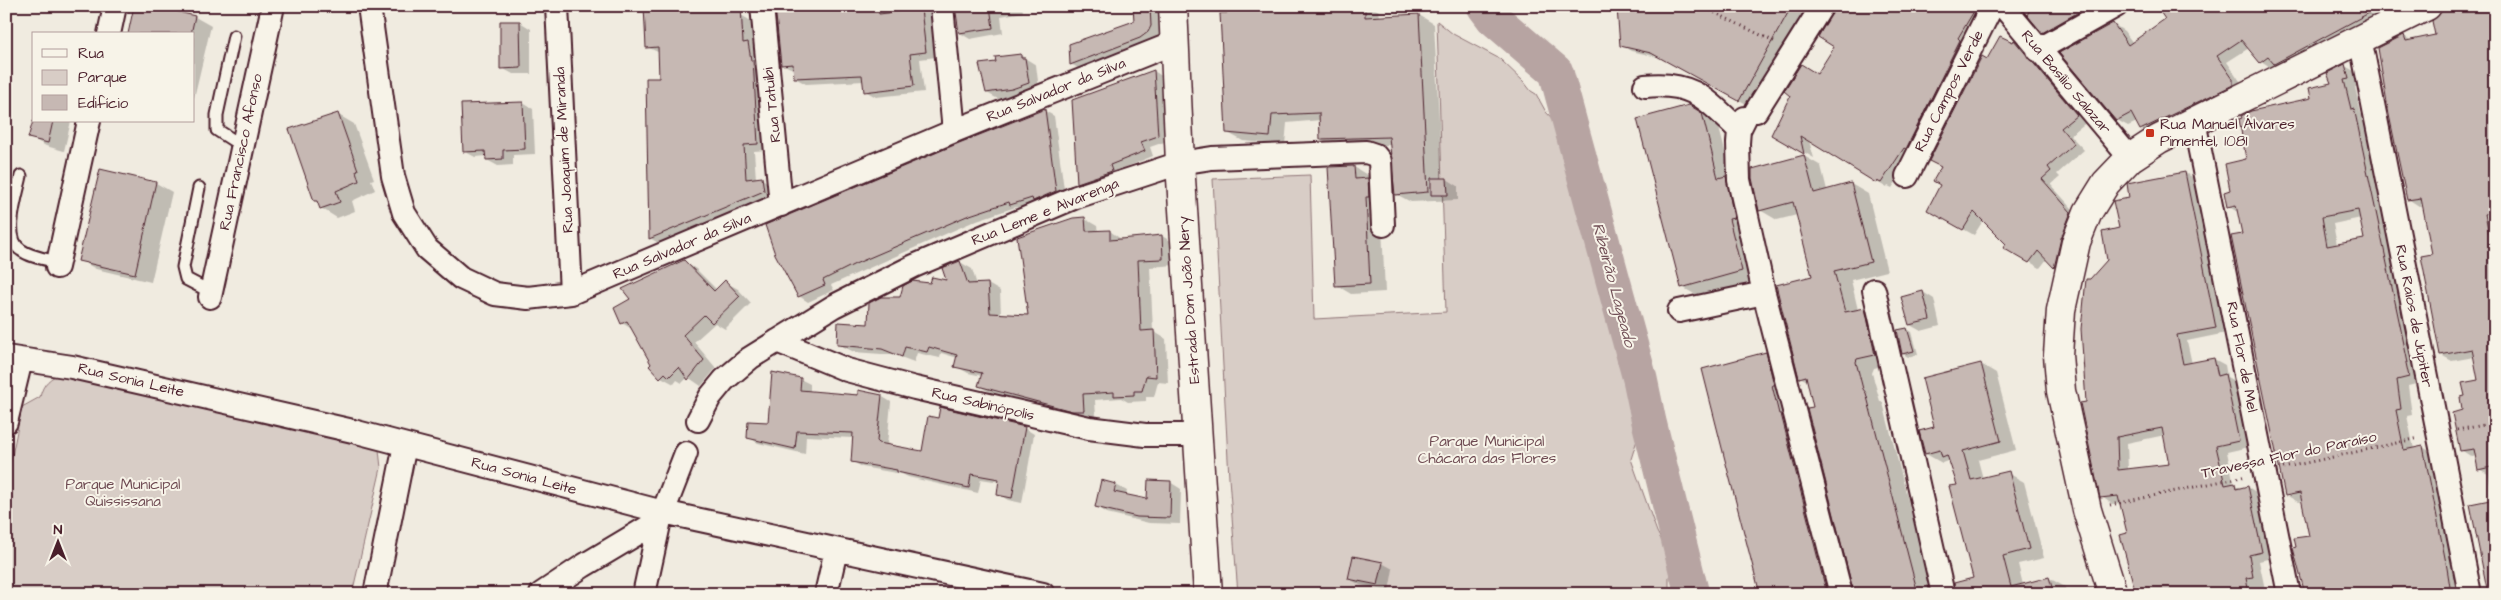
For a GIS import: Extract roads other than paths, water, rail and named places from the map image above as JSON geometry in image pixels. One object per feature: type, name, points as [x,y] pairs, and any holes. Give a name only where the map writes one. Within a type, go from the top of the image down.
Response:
[{"type":"street","points":[[108,32],[115,6]]},
{"type":"street","name":"Rua Francisco Afonso","points":[[210,294],[273,6]]},
{"type":"street","name":"Rua Salvador da Silva","points":[[369,6],[393,176],[404,213],[427,249],[461,278],[495,294],[528,298],[571,293],[954,131],[1174,43]]},
{"type":"street","name":"Rua Joaquim de Miranda","points":[[557,6],[571,293]]},
{"type":"street","name":"Rua Tatuibi","points":[[762,6],[781,205]]},
{"type":"street","points":[[942,6],[954,131]]},
{"type":"street","name":"Estrada Dom João Nery","points":[[1173,6],[1180,162],[1208,594]]},
{"type":"street","name":"Rua Campos Verde","points":[[1907,176],[1992,6]]},
{"type":"street","name":"Rua Basílio Salazar","points":[[2003,6],[2130,158]]},
{"type":"street","points":[[2038,50],[2116,6]]},
{"type":"street","points":[[2113,594],[2087,510],[2061,391],[2058,355],[2061,310],[2076,242],[2088,212],[2106,183],[2130,158],[2194,121],[2419,8]]},
{"type":"street","points":[[1813,11],[1793,51],[1746,120],[1739,180],[1764,293],[1841,594]]},
{"type":"street","name":"Rua Raios de Júpiter","points":[[2360,38],[2470,594]]},
{"type":"street","points":[[1645,86],[1664,84],[1685,87],[1746,120]]},
{"type":"street","name":"Rua Flor de Mel","points":[[2194,121],[2290,594]]},
{"type":"street","points":[[57,265],[89,122]]},
{"type":"street","name":"Rua Leme e Alvarenga","points":[[698,420],[710,397],[724,380],[750,358],[834,306],[914,266],[1076,197],[1180,162],[1212,158],[1366,152],[1376,155],[1380,161],[1383,225]]},
{"type":"street","points":[[1874,290],[1943,594]]},
{"type":"street","points":[[1679,311],[1764,293]]},
{"type":"street","name":"Rua Sabinópolis","points":[[777,340],[847,370],[915,388],[1089,428],[1145,435],[1197,435]]},
{"type":"street","points":[[6,422],[14,359]]},
{"type":"street","name":"Rua Sonia Leite","points":[[14,359],[72,367],[405,445],[661,516],[836,550],[1013,591],[1043,594]]},
{"type":"street","points":[[375,594],[405,445]]},
{"type":"street","points":[[644,594],[661,516],[686,453]]},
{"type":"street","points":[[541,594],[661,516]]},
{"type":"street","points":[[826,594],[836,550]]},
{"type":"lane","points":[[234,36],[216,115],[218,130],[242,146]]},
{"type":"lane","points":[[21,176],[12,220],[11,238],[20,250],[57,265]]},
{"type":"lane","points":[[199,188],[183,267],[186,280],[210,294]]},
{"type":"waterway","name":"Ribeirão Lageado","points":[[1484,6],[1493,18],[1556,72],[1640,379],[1692,594]]},
{"type":"place","name":"Rua Manuel Álvares Pimentel, 1081","points":[[2150,133]]},
{"type":"park label","name":"Parque Municipal Chácara das Flores","points":[[1487,450]]},
{"type":"park label","name":"Parque Municipal Quississana","points":[[123,492]]}]
